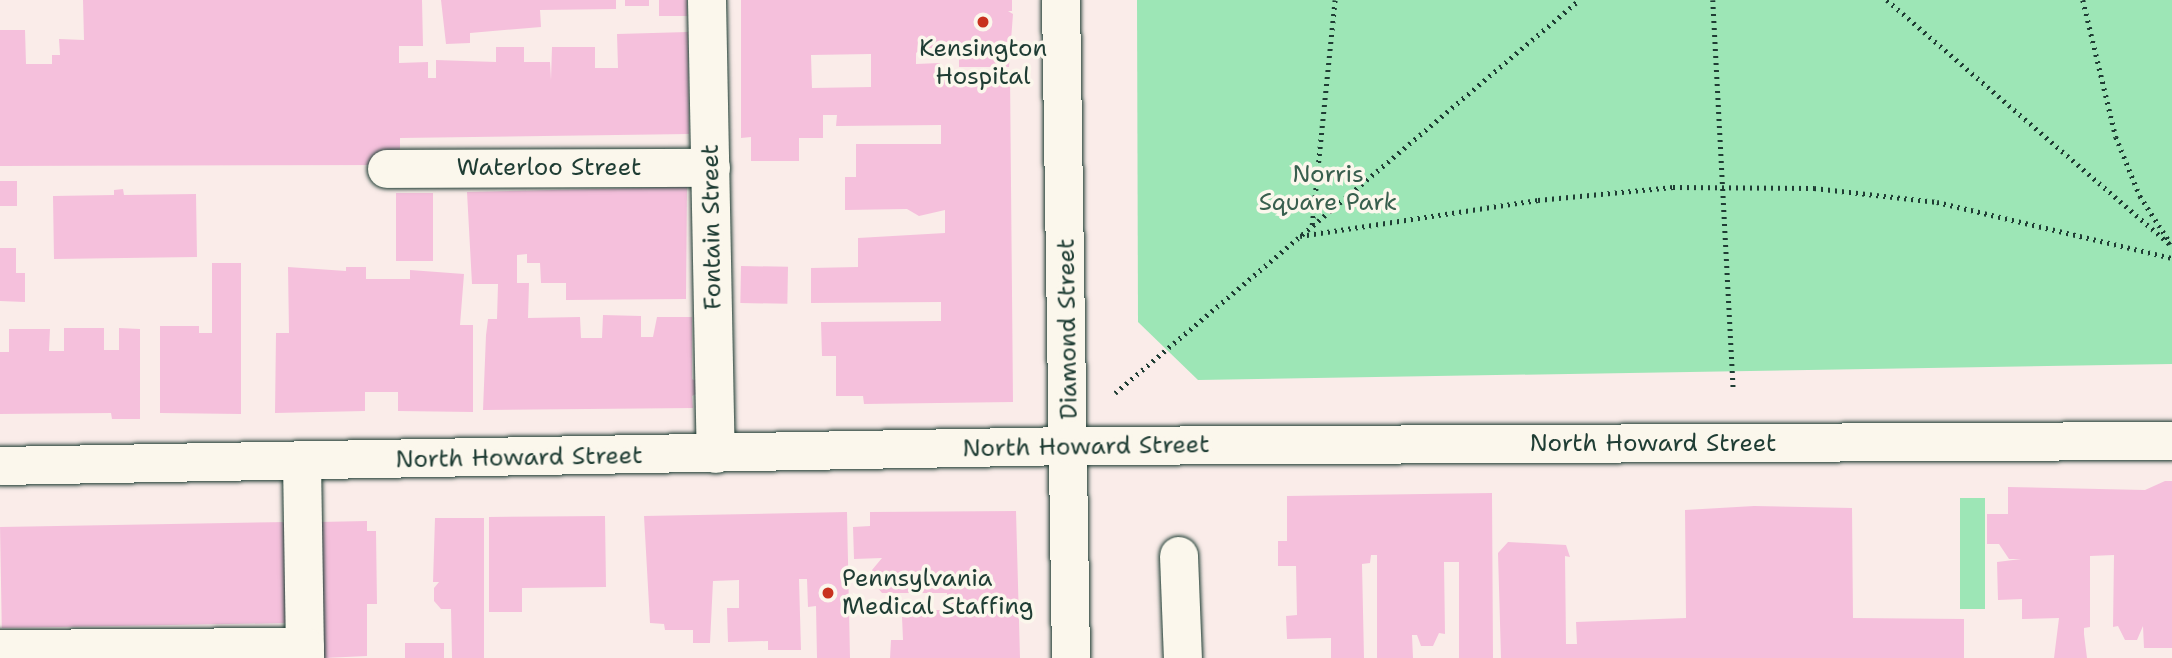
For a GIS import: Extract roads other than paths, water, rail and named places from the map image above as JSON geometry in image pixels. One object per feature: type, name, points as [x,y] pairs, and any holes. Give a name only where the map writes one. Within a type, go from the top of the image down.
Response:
[{"type":"street","name":"Fontain Street","points":[[707,0],[716,454]]},
{"type":"street","name":"Diamond Street","points":[[1061,0],[1071,446],[1071,658]]},
{"type":"street","name":"Waterloo Street","points":[[387,169],[710,168]]},
{"type":"street","name":"North Howard Street","points":[[0,466],[1071,446],[2172,441]]},
{"type":"street","points":[[0,649],[305,652],[302,462]]},
{"type":"street","points":[[1179,556],[1183,658]]},
{"type":"place","name":"Kensington Hospital","points":[[983,22]]},
{"type":"place","name":"Pennsylvania Medical Staffing","points":[[828,593]]},
{"type":"park label","name":"Norris Square Park","points":[[1328,189]]}]
